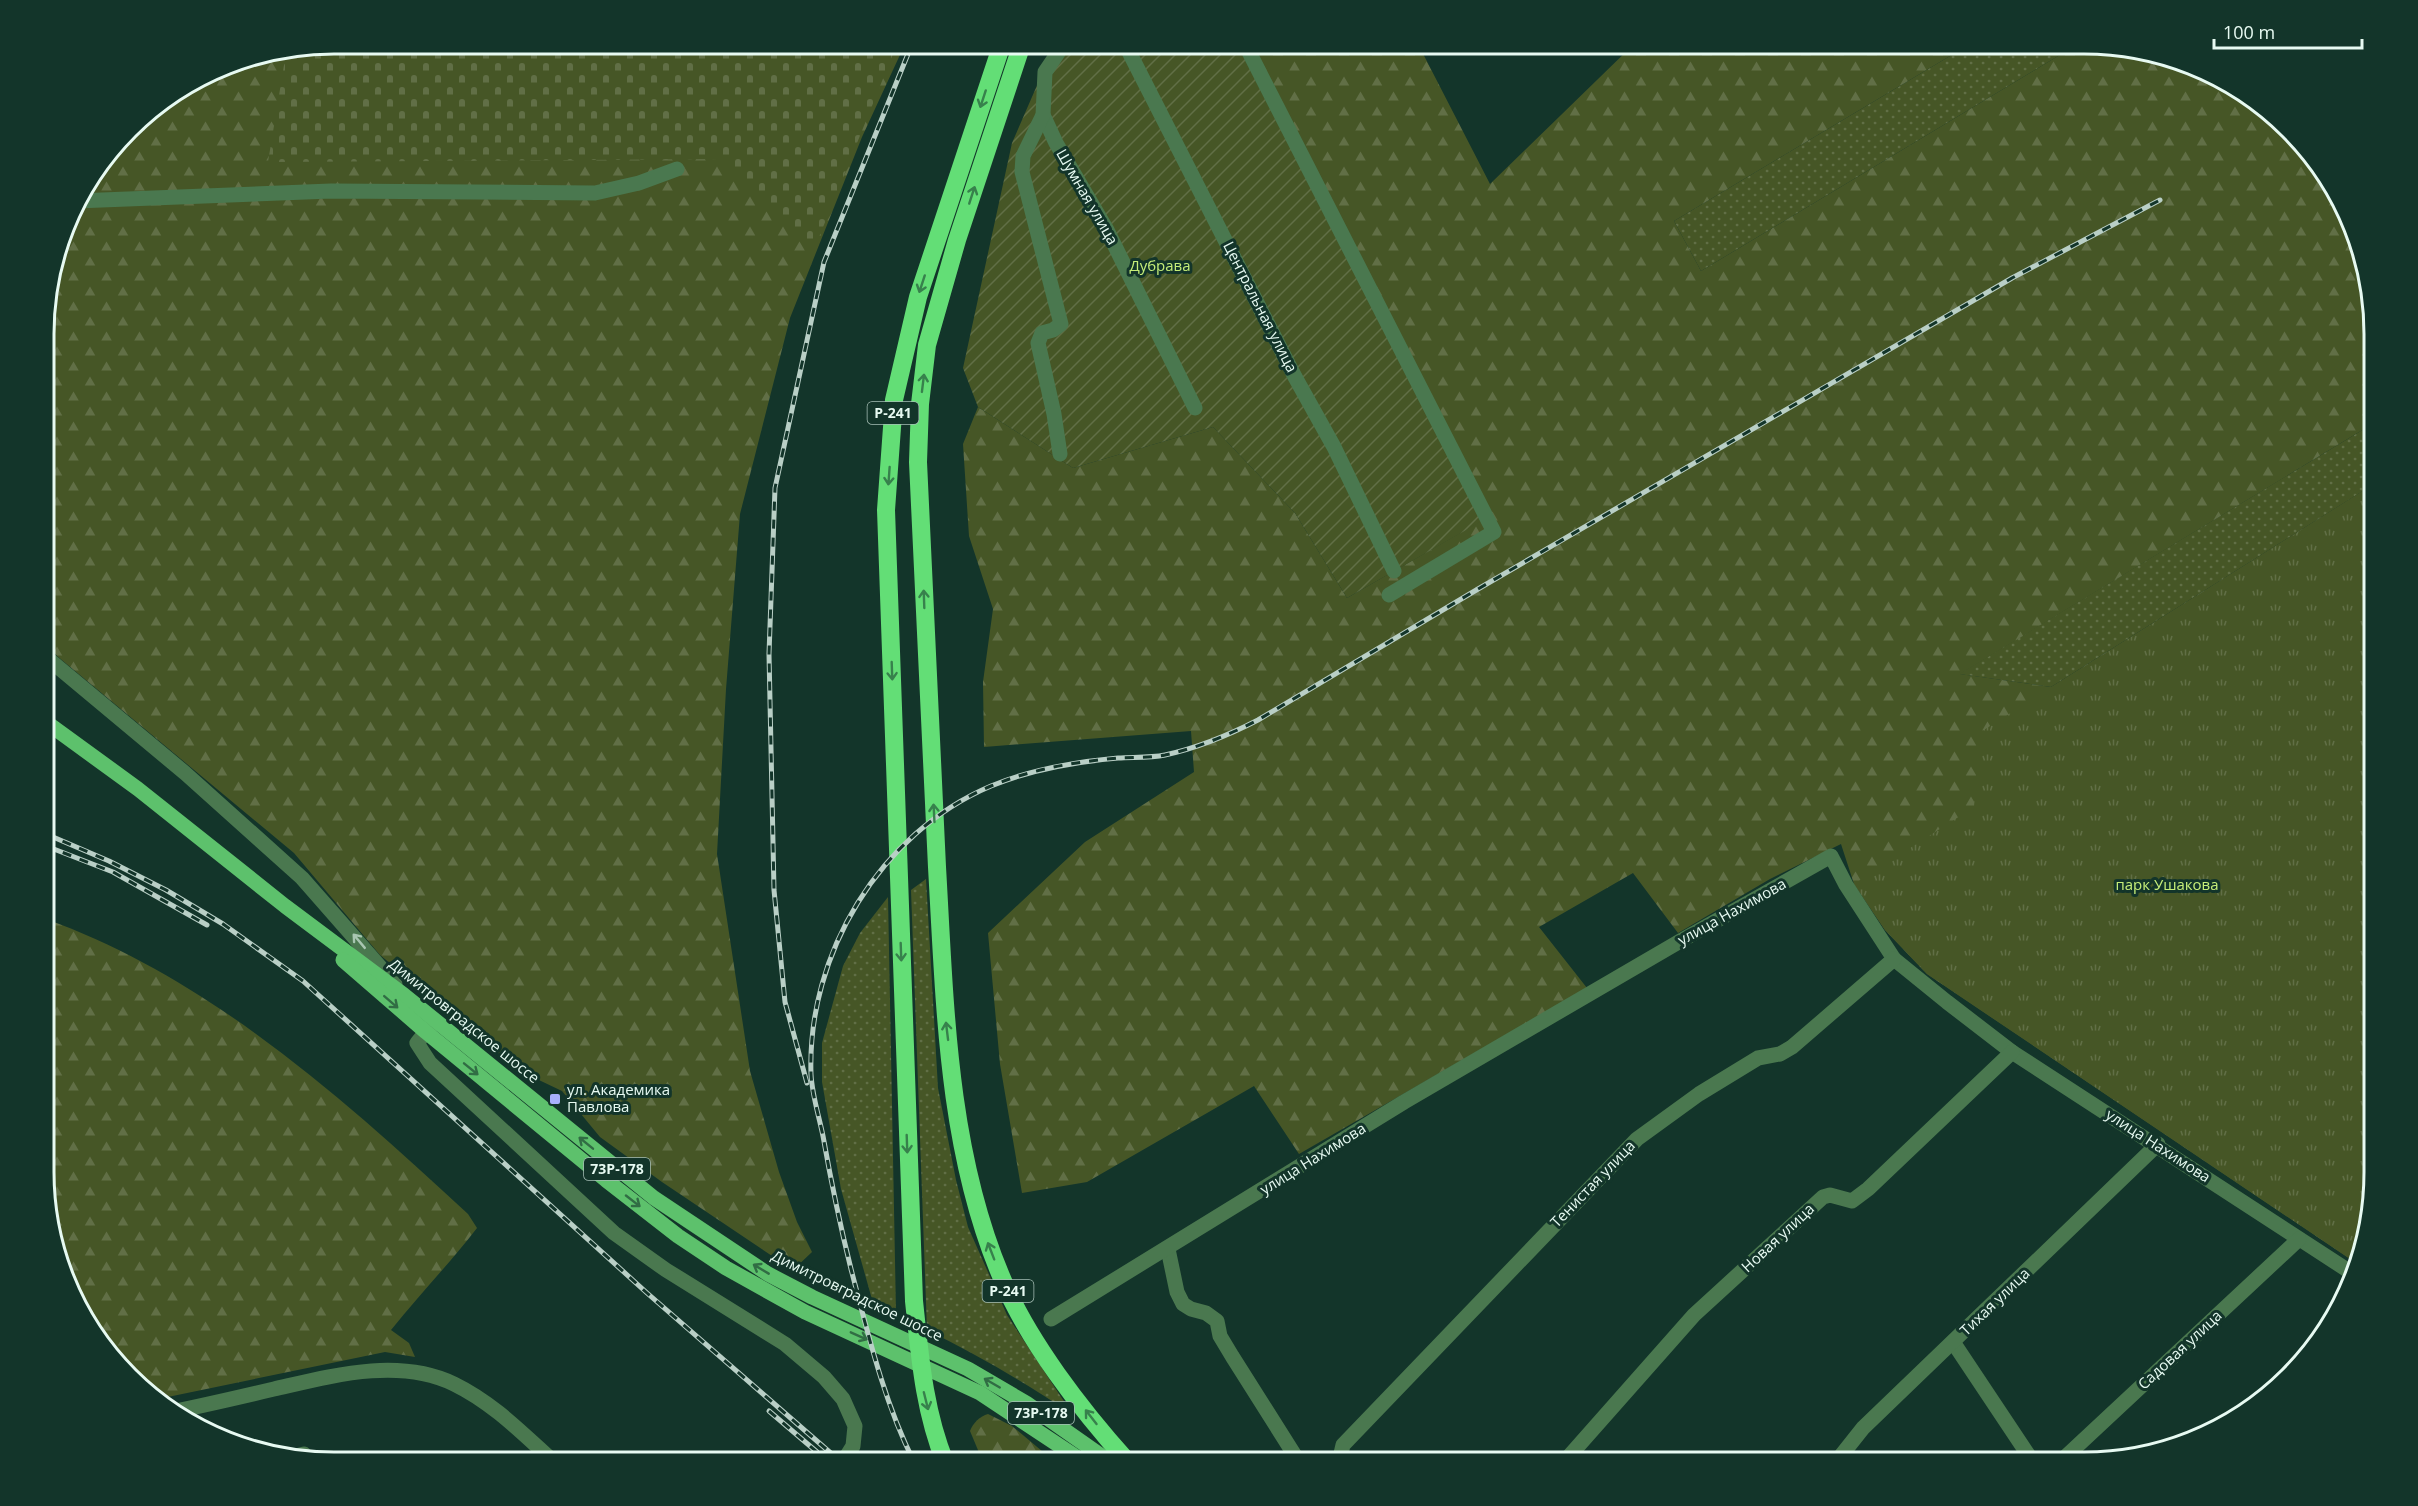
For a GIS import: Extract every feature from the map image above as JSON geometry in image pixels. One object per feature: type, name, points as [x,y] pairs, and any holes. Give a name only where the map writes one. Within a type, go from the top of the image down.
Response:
[{"type":"highway","name":"Р-241","points":[[941,1452],[935,1439],[923,1388],[914,1301],[886,510],[894,400],[918,297],[999,54]]},
{"type":"highway","name":"Р-241","points":[[1019,54],[957,240],[927,345],[920,404],[918,462],[945,1018],[956,1107],[971,1186],[986,1238],[1002,1278],[1022,1317],[1066,1386],[1120,1452]]},
{"type":"main road","name":"Димитровградское шоссе","points":[[54,728],[138,789],[431,1026],[654,1198],[744,1259],[965,1376],[1014,1414],[1069,1452]]},
{"type":"main road","name":"Димитровградское шоссе","points":[[285,906],[404,995],[431,1026],[606,1180],[678,1236],[726,1268],[805,1312],[1026,1403],[1096,1452]]},
{"type":"street","points":[[1057,54],[1045,72],[1043,115],[1023,156],[1022,172],[1061,324],[1053,330],[1042,333],[1038,343],[1054,414],[1060,454]]},
{"type":"street","name":"Центральная улица","points":[[1130,54],[1295,377],[1334,447],[1394,571]]},
{"type":"street","points":[[1250,54],[1494,531],[1389,596]]},
{"type":"street","name":"Шумная улица","points":[[1043,115],[1056,143],[1107,230],[1195,408]]},
{"type":"street","points":[[88,201],[331,191],[595,194],[639,183],[677,169]]},
{"type":"street","points":[[54,664],[185,773],[302,878],[404,995]]},
{"type":"street","name":"улица Нахимова","points":[[1051,1319],[1404,1102],[1672,945],[1831,856],[1846,885],[1894,958],[1947,1002],[2012,1052],[2158,1144],[2346,1269]]},
{"type":"street","points":[[318,930],[332,933],[340,919]]},
{"type":"street","name":"Тенистая улица","points":[[1341,1452],[1343,1445],[1637,1139],[1699,1094],[1758,1058],[1780,1053],[1808,1036],[1894,958]]},
{"type":"street","points":[[431,1026],[417,1043],[430,1063],[599,1221],[666,1270],[785,1344],[824,1377],[843,1399],[855,1426],[853,1446],[849,1452]]},
{"type":"street","name":"Новая улица","points":[[1573,1452],[1694,1315],[1789,1227],[1823,1197],[1830,1195],[1852,1201],[1868,1189],[2012,1052]]},
{"type":"street","name":"Тихая улица","points":[[1844,1452],[1863,1428],[2158,1144]]},
{"type":"street","name":"Садовая улица","points":[[2071,1452],[2299,1239]]},
{"type":"street","points":[[1168,1249],[1177,1292],[1183,1304],[1206,1313],[1217,1321],[1220,1336],[1293,1452]]},
{"type":"street","points":[[1953,1342],[2026,1452]]},
{"type":"street","points":[[184,1409],[343,1373],[390,1369],[452,1383],[484,1400],[501,1412],[543,1452]]},
{"type":"green space","points":[[334,54],[900,54],[862,137],[790,318],[740,514],[726,689],[717,854],[750,1071],[779,1172],[797,1222],[812,1252],[793,1270],[662,1182],[600,1137],[562,1091],[520,1071],[380,955],[294,853],[54,652],[54,334],[59,279],[75,227],[91,194],[123,149],[149,123],[194,91],[227,75],[279,59]]},
{"type":"green space","points":[[334,54],[893,54],[815,247],[723,159],[268,162],[285,58]]},
{"type":"green space","name":"Дубрава","points":[[1051,54],[1242,54],[1482,521],[1347,598],[1295,513],[1213,427],[1073,468],[978,407],[963,368],[1012,143]]},
{"type":"green space","points":[[1242,54],[1423,54],[1490,184],[1624,54],[1953,54],[1674,221],[1701,271],[2061,54],[2121,56],[2174,69],[2224,91],[2269,123],[2295,149],[2317,178],[2335,210],[2349,244],[2362,297],[2364,429],[1960,674],[2051,687],[2364,490],[2364,1172],[2362,1209],[2350,1259],[1927,974],[1885,930],[1854,884],[1841,844],[1770,879],[1678,933],[1633,873],[1539,927],[1587,988],[1299,1154],[1254,1086],[1087,1182],[1022,1193],[1000,1064],[988,933],[1085,842],[1194,772],[1191,731],[984,747],[983,682],[993,609],[969,536],[963,444],[978,407],[1073,468],[1213,427],[1295,513],[1347,598],[1481,521]]},
{"type":"green space","points":[[1953,54],[2061,54],[1701,271],[1674,221]]},
{"type":"green space","points":[[2364,429],[2364,490],[2051,687],[1959,674]]},
{"type":"green space","name":"парк Ушакова","points":[[2364,490],[2364,1172],[2362,1209],[2350,1259],[1927,974],[1885,930],[1854,884],[1974,807],[1979,733]]},
{"type":"green space","points":[[926,879],[938,1088],[956,1180],[968,1227],[1007,1315],[1073,1415],[1002,1370],[927,1330],[911,890]]},
{"type":"green space","points":[[888,897],[896,1313],[873,1303],[841,1189],[822,1082],[822,1043],[843,966],[860,933]]},
{"type":"green space","points":[[54,922],[106,944],[163,974],[218,1008],[271,1045],[372,1127],[468,1214],[477,1228],[391,1330],[409,1343],[415,1357],[385,1352],[167,1397],[149,1383],[112,1343],[91,1312],[75,1279],[59,1227],[56,1209]]},
{"type":"green space","points":[[988,1414],[1012,1426],[1043,1452],[979,1452],[970,1431],[982,1416]]},
{"type":"railway","points":[[807,1083],[785,1002],[774,890],[769,654],[775,488],[824,262],[908,54]]},
{"type":"railway","points":[[909,1452],[885,1392],[851,1269],[814,1098],[811,1074],[813,1029],[822,985],[837,943],[858,903],[884,866],[915,834],[951,807],[1006,780],[1069,764],[1165,755],[1213,740],[1258,720],[2012,278],[2160,200]]},
{"type":"railway","points":[[54,837],[109,861],[166,890],[223,924],[303,981],[647,1293],[830,1452]]},
{"type":"railway","points":[[54,849],[113,872],[207,925]]},
{"type":"railway","points":[[769,1411],[817,1452]]},
{"type":"place","name":"ул. Академика Павлова","points":[[555,1099]]}]
